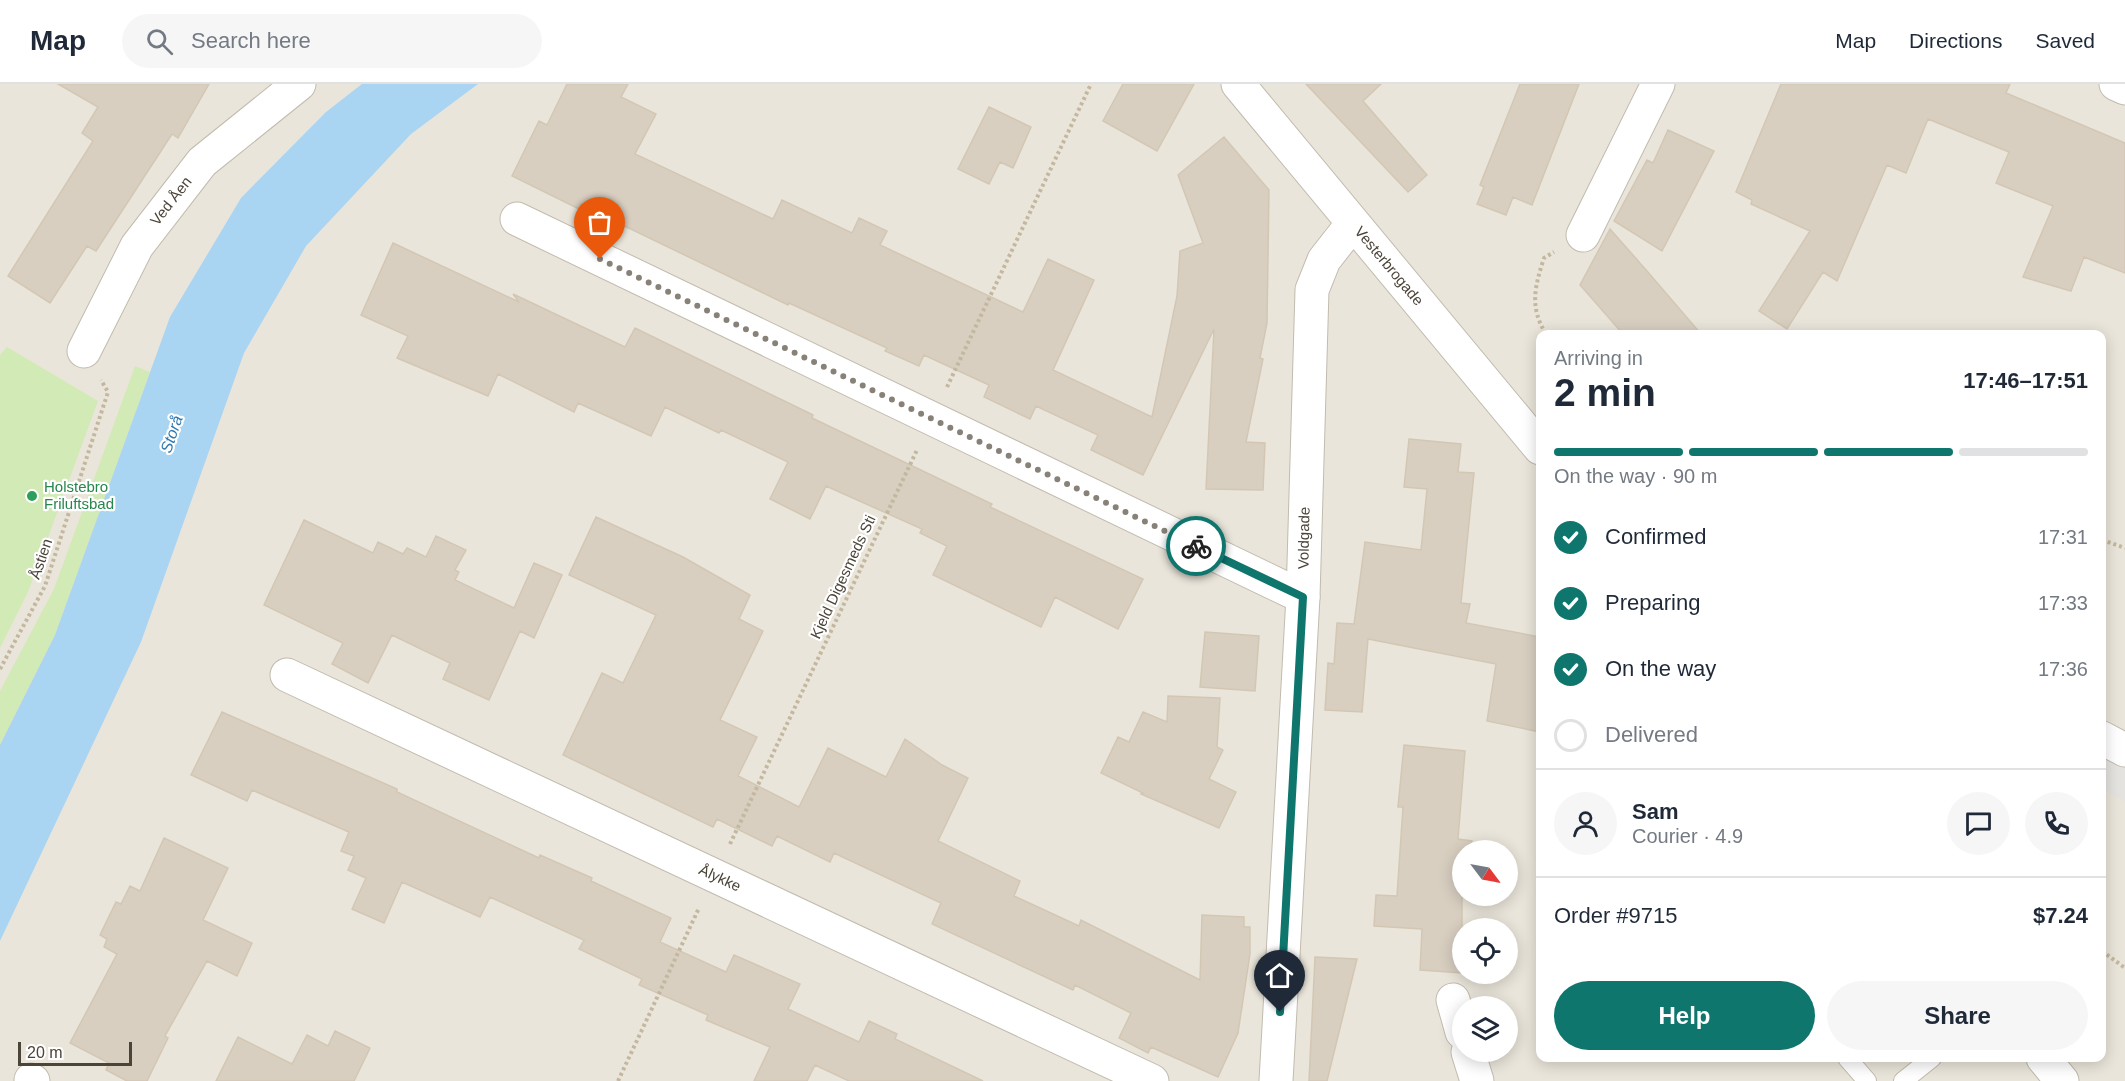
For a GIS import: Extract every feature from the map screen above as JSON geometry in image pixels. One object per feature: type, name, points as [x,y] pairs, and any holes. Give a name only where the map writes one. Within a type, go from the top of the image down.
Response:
[{"type":"street","name":"Ved Åen","points":[[84,351],[137,246],[202,162],[299,84]]},
{"type":"street","name":"Vesterbrogade","points":[[1238,84],[1536,443]]},
{"type":"street","points":[[1583,235],[1658,84]]},
{"type":"street","points":[[2116,84],[2125,88]]},
{"type":"street","points":[[517,219],[1303,597]]},
{"type":"street","name":"Voldgade","points":[[1276,1081],[1303,597],[1312,291],[1324,260],[1353,223]]},
{"type":"street","name":"Ålykke","points":[[287,675],[1152,1081]]},
{"type":"street","points":[[2106,740],[2125,750]]},
{"type":"street","points":[[1471,1062],[1477,1081]]},
{"type":"street","points":[[2046,1062],[2062,1081]]},
{"type":"lane","points":[[1850,1062],[1867,1081]]},
{"type":"lane","points":[[1903,1081],[1927,1062]]},
{"type":"path","name":"Kjeld Digesmeds Sti","points":[[618,1081],[1091,84]]},
{"type":"path","points":[[1544,330],[1533,291],[1544,258],[1583,235]]},
{"type":"path","name":"Åstien","points":[[0,669],[45,586],[108,392],[84,351]]},
{"type":"path","points":[[2106,541],[2125,548]]},
{"type":"path","points":[[2106,954],[2125,968]]},
{"type":"shaded area","points":[[0,84],[2125,84],[2125,1081],[0,1081]]},
{"type":"shaded area","points":[[2106,759],[2125,769],[2125,802],[2106,791]]},
{"type":"green space","name":"Holstebro Friluftsbad","points":[[7,347],[98,401],[28,592],[0,648],[0,355]]},
{"type":"green space","points":[[135,366],[150,372],[55,635],[0,745],[0,691],[54,589]]},
{"type":"water","name":"Storå","points":[[362,84],[478,84],[411,134],[306,246],[244,353],[141,642],[0,941],[0,745],[55,635],[170,317],[241,198],[326,112]]},
{"type":"building","points":[[58,84],[209,84],[178,138],[172,134],[96,251],[87,246],[50,303],[8,276],[93,141],[82,133],[98,107]]},
{"type":"building","points":[[567,84],[628,84],[621,97],[656,114],[635,154],[773,219],[782,200],[852,233],[859,218],[887,231],[880,245],[1023,312],[1048,259],[1094,280],[1053,370],[1152,417],[1177,296],[1180,251],[1203,243],[1178,175],[1224,137],[1269,190],[1267,323],[1260,358],[1263,359],[1246,442],[1265,443],[1263,490],[1206,489],[1214,329],[1143,475],[1091,450],[1098,435],[1036,406],[1030,419],[984,397],[989,385],[924,355],[919,366],[885,351],[887,348],[789,303],[788,305],[581,205],[579,209],[512,176],[539,121],[547,125]]},
{"type":"building","points":[[1123,84],[1194,84],[1157,151],[1103,121]]},
{"type":"building","points":[[1306,84],[1381,84],[1363,101],[1427,175],[1408,192]]},
{"type":"building","points":[[1520,84],[1579,84],[1532,205],[1513,197],[1506,215],[1477,204],[1484,187],[1480,185]]},
{"type":"building","points":[[1781,84],[2010,84],[2006,93],[2125,143],[2125,273],[2084,257],[2071,291],[2023,277],[2053,206],[1996,183],[2009,152],[1928,119],[1906,173],[1887,165],[1837,281],[1823,272],[1787,329],[1759,311],[1810,231],[1751,204],[1752,200],[1736,192]]},
{"type":"building","points":[[989,107],[1031,127],[1013,168],[1000,162],[989,184],[958,169]]},
{"type":"building","points":[[1668,130],[1714,151],[1662,251],[1614,221],[1647,160],[1653,163]]},
{"type":"building","points":[[1610,229],[1698,330],[1619,330],[1580,285]]},
{"type":"building","points":[[393,243],[519,302],[513,294],[625,347],[635,328],[813,415],[812,418],[992,504],[990,507],[1143,579],[1118,629],[1055,597],[1041,627],[933,575],[947,546],[920,533],[922,529],[826,486],[810,519],[770,499],[788,462],[721,430],[719,433],[665,407],[651,436],[578,403],[574,412],[498,374],[488,396],[397,358],[408,336],[361,315]]},
{"type":"building","points":[[1409,439],[1461,444],[1458,472],[1474,473],[1461,603],[1470,604],[1466,623],[1536,636],[1536,731],[1487,721],[1496,664],[1368,639],[1362,712],[1325,710],[1328,663],[1334,664],[1337,623],[1354,624],[1365,542],[1421,550],[1427,489],[1404,487]]},
{"type":"building","points":[[596,517],[683,557],[750,595],[739,619],[763,631],[720,720],[757,737],[738,776],[799,807],[828,748],[886,777],[905,739],[942,765],[968,778],[938,841],[1020,881],[1014,896],[1079,926],[1081,920],[1200,980],[1202,915],[1244,917],[1244,927],[1250,927],[1250,954],[1238,1033],[1218,1077],[1151,1047],[1148,1053],[1119,1038],[1131,1013],[1075,985],[1073,990],[932,924],[941,903],[834,853],[830,862],[777,836],[772,846],[717,819],[713,827],[563,755],[602,673],[623,683],[656,615],[569,575]]},
{"type":"building","points":[[304,520],[373,553],[378,542],[403,554],[407,548],[426,557],[436,536],[466,550],[455,570],[459,572],[455,580],[514,608],[534,563],[562,575],[534,638],[520,631],[489,700],[443,679],[450,663],[392,635],[368,683],[332,664],[343,643],[264,605]]},
{"type":"building","points":[[1205,632],[1259,636],[1255,691],[1200,687]]},
{"type":"building","points":[[1168,696],[1220,698],[1217,747],[1223,750],[1209,779],[1236,792],[1219,828],[1141,794],[1143,793],[1101,773],[1118,737],[1129,742],[1143,712],[1167,722]]},
{"type":"building","points":[[222,712],[397,789],[397,792],[539,858],[540,855],[592,878],[591,881],[671,918],[660,942],[726,972],[734,955],[800,984],[788,1009],[859,1042],[869,1021],[897,1034],[895,1039],[983,1081],[849,1081],[815,1065],[807,1081],[754,1081],[770,1047],[706,1020],[708,1015],[639,985],[642,979],[579,949],[584,940],[490,897],[480,917],[402,882],[384,923],[352,909],[366,878],[348,870],[354,856],[341,851],[349,832],[252,790],[247,801],[191,775]]},
{"type":"building","points":[[1404,745],[1465,751],[1458,839],[1465,840],[1452,840],[1452,906],[1462,906],[1462,918],[1452,918],[1452,972],[1420,970],[1422,929],[1374,926],[1376,895],[1397,896],[1403,807],[1398,807]]},
{"type":"building","points":[[164,838],[228,868],[203,920],[252,943],[237,976],[207,961],[165,1036],[168,1038],[147,1081],[127,1081],[106,1070],[109,1063],[70,1043],[117,954],[104,947],[107,939],[100,935],[116,902],[121,904],[130,886],[140,891]]},
{"type":"building","points":[[1315,957],[1357,959],[1327,1081],[1309,1081]]},
{"type":"building","points":[[335,1031],[370,1048],[354,1081],[216,1081],[238,1037],[292,1064],[307,1035],[328,1046]]},
{"type":"way so far","points":[[600,259],[1196,546]]},
{"type":"place","name":"Holstebro Friluftsbad","points":[[32,496]]},
{"type":"route","points":[[1196,546],[1303,597],[1280,1012]]}]
